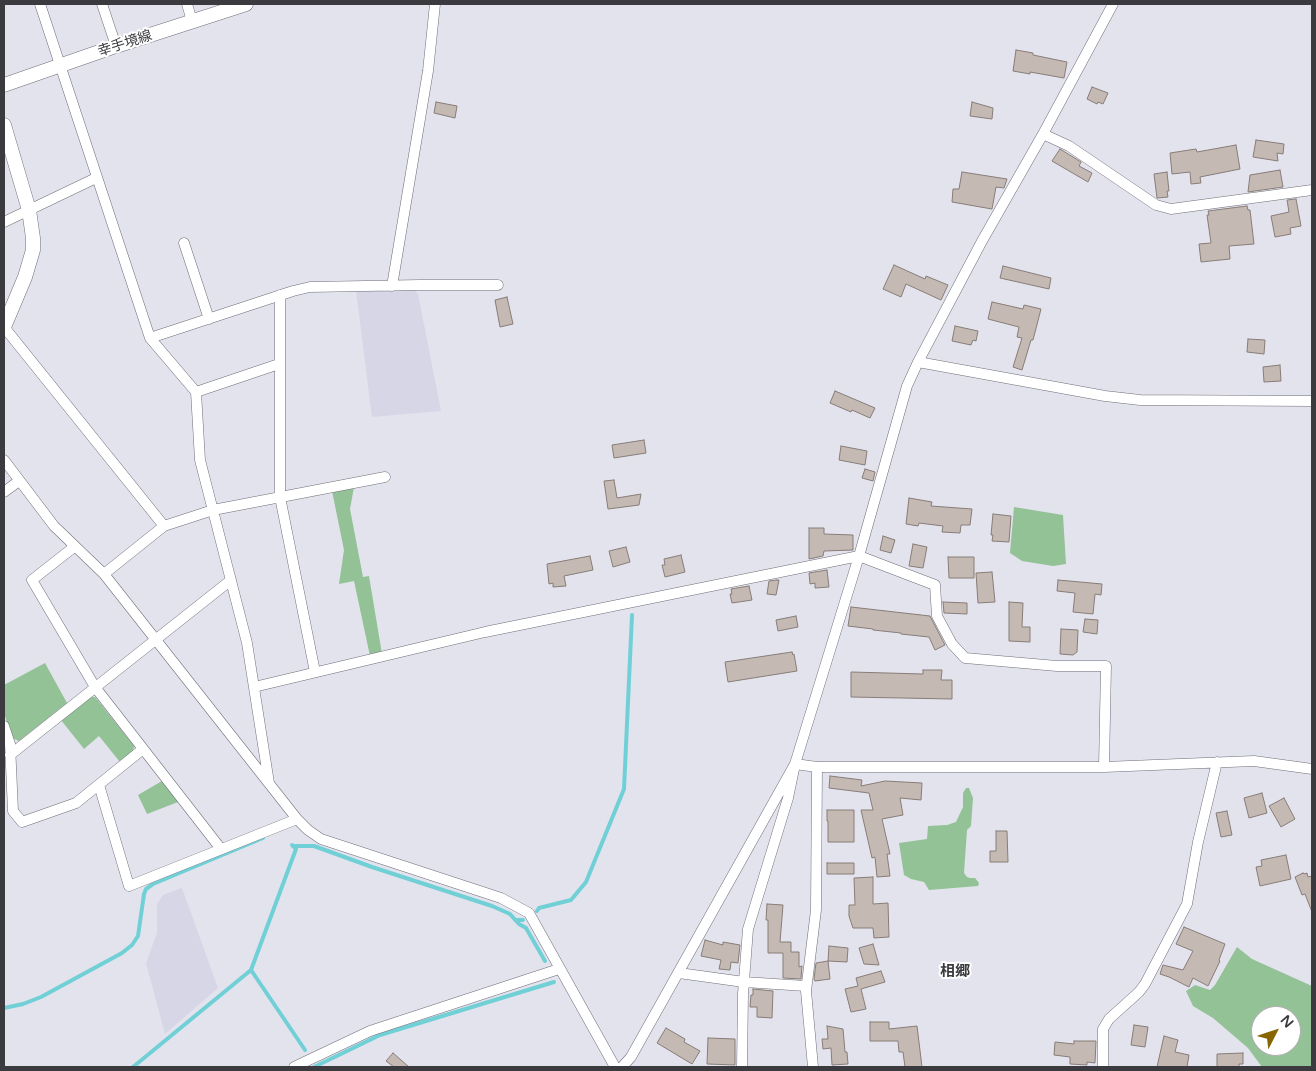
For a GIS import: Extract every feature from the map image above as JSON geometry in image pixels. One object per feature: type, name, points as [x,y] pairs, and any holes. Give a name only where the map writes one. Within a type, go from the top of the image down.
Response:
[{"type":"main road","name":"幸手境線","points":[[4,85],[246,4]]},
{"type":"main road","points":[[4,125],[8,155],[30,210],[33,238],[30,262],[4,327]]},
{"type":"street","points":[[40,4],[150,338],[196,392],[200,460],[247,643],[269,784]]},
{"type":"street","points":[[102,4],[116,46]]},
{"type":"street","points":[[187,4],[192,22]]},
{"type":"street","points":[[392,286],[428,71],[435,4]]},
{"type":"street","points":[[742,1067],[744,982],[748,928],[788,798],[795,764],[859,556],[907,386],[982,241],[1044,134],[1113,4]]},
{"type":"street","points":[[1044,134],[1069,146],[1156,205],[1171,209],[1312,190]]},
{"type":"street","points":[[4,222],[96,178]]},
{"type":"street","points":[[184,243],[208,319]]},
{"type":"street","points":[[150,338],[310,287],[498,285]]},
{"type":"street","points":[[280,295],[280,497],[315,672]]},
{"type":"street","points":[[4,327],[164,526]]},
{"type":"street","points":[[918,362],[1105,396],[1140,400],[1312,401]]},
{"type":"street","points":[[196,392],[279,364]]},
{"type":"street","points":[[4,460],[54,526],[104,574],[297,820],[321,839],[501,898],[529,913],[615,1067]]},
{"type":"street","points":[[104,574],[164,526],[213,510],[385,478]]},
{"type":"street","points":[[4,492],[19,481]]},
{"type":"street","points":[[74,547],[32,580],[95,687],[221,849]]},
{"type":"street","points":[[254,688],[485,632],[859,556],[935,585],[937,616],[952,644],[965,658],[1057,666],[1106,666],[1104,767]]},
{"type":"street","points":[[10,755],[231,580]]},
{"type":"street","points":[[4,726],[10,744],[8,788],[13,811],[22,822],[76,803],[143,748]]},
{"type":"street","points":[[795,764],[817,767],[1104,767],[1254,761],[1312,769]]},
{"type":"street","points":[[1103,1067],[1103,1029],[1109,1019],[1146,984],[1187,904],[1198,842],[1217,762]]},
{"type":"street","points":[[622,1067],[631,1057],[679,973],[795,764]]},
{"type":"street","points":[[813,1067],[806,986],[816,910],[817,767]]},
{"type":"street","points":[[99,785],[129,886],[297,820]]},
{"type":"street","points":[[294,1067],[370,1031],[559,969]]},
{"type":"street","points":[[679,973],[744,982],[806,986]]},
{"type":"shaded area","points":[[414,289],[418,294],[441,411],[372,417],[356,291]]},
{"type":"shaded area","points":[[182,888],[218,988],[165,1034],[146,963],[157,933],[157,904],[163,895]]},
{"type":"green space","points":[[354,487],[350,509],[363,577],[369,576],[382,654],[370,656],[354,581],[339,584],[344,550],[332,491]]},
{"type":"green space","points":[[1014,507],[1063,515],[1066,564],[1053,566],[1022,561],[1010,553]]},
{"type":"green space","points":[[45,663],[67,703],[19,741],[12,738],[4,713],[4,685]]},
{"type":"green space","points":[[89,697],[95,697],[134,746],[133,752],[120,762],[99,736],[84,749],[61,720]]},
{"type":"green space","points":[[162,781],[178,802],[147,814],[138,795]]},
{"type":"green space","points":[[966,788],[969,788],[973,798],[971,826],[967,830],[964,873],[967,877],[975,878],[979,883],[978,886],[929,890],[924,882],[904,875],[899,843],[927,839],[928,826],[947,825],[956,822],[963,807],[963,793]]},
{"type":"green space","points":[[1237,947],[1252,959],[1312,986],[1312,1067],[1262,1067],[1254,1056],[1301,1056],[1301,1006],[1251,1006],[1251,1052],[1213,1018],[1193,1006],[1186,991],[1195,985],[1210,990],[1215,985]]},
{"type":"building","points":[[1016,50],[1067,62],[1064,78],[1013,71]]},
{"type":"building","points":[[1092,87],[1108,93],[1103,104],[1098,102],[1097,104],[1087,99]]},
{"type":"building","points":[[436,102],[457,106],[455,118],[434,113]]},
{"type":"building","points":[[972,102],[993,108],[992,119],[970,116]]},
{"type":"building","points":[[1256,140],[1284,144],[1283,154],[1277,153],[1278,161],[1253,157]]},
{"type":"building","points":[[1236,145],[1240,169],[1200,177],[1201,183],[1191,184],[1190,172],[1172,174],[1170,153],[1196,149],[1197,152]]},
{"type":"building","points":[[1060,149],[1081,162],[1079,166],[1092,173],[1088,182],[1052,161]]},
{"type":"building","points":[[1280,170],[1283,187],[1248,192],[1250,175]]},
{"type":"building","points":[[962,172],[1007,179],[1004,188],[996,187],[992,209],[952,202],[953,189],[959,189]]},
{"type":"building","points":[[1167,172],[1168,197],[1157,198],[1154,174]]},
{"type":"building","points":[[1296,199],[1301,226],[1290,228],[1291,234],[1275,237],[1271,216],[1289,212],[1287,200]]},
{"type":"building","points":[[1247,206],[1248,210],[1250,210],[1254,244],[1229,246],[1230,259],[1201,262],[1199,244],[1211,243],[1208,211]]},
{"type":"building","points":[[894,265],[925,279],[926,276],[948,285],[941,300],[906,284],[901,297],[883,289]]},
{"type":"building","points":[[1003,266],[1051,278],[1049,289],[1000,278]]},
{"type":"building","points":[[507,297],[513,324],[500,327],[495,300]]},
{"type":"building","points":[[992,302],[1023,309],[1024,305],[1041,309],[1033,340],[1031,340],[1022,370],[1013,367],[1022,338],[1017,337],[1019,327],[988,319]]},
{"type":"building","points":[[955,326],[978,331],[976,341],[973,340],[971,345],[952,341]]},
{"type":"building","points":[[1248,339],[1265,340],[1264,354],[1247,352]]},
{"type":"building","points":[[1280,365],[1281,381],[1264,382],[1263,367]]},
{"type":"building","points":[[835,391],[875,408],[870,418],[830,403]]},
{"type":"building","points":[[644,440],[646,453],[614,458],[612,445]]},
{"type":"building","points":[[841,446],[867,451],[865,465],[839,460]]},
{"type":"building","points":[[865,469],[875,472],[873,481],[862,478]]},
{"type":"building","points":[[614,480],[617,498],[641,494],[639,505],[608,509],[604,481]]},
{"type":"building","points":[[909,498],[932,502],[931,506],[972,509],[970,525],[961,525],[960,533],[942,532],[943,526],[919,523],[918,526],[906,524]]},
{"type":"building","points":[[993,514],[1011,516],[1009,542],[992,541]]},
{"type":"building","points":[[809,528],[824,528],[824,534],[853,535],[853,550],[824,551],[823,556],[809,559]]},
{"type":"building","points":[[883,536],[895,540],[891,553],[880,550]]},
{"type":"building","points":[[913,544],[927,547],[923,568],[909,566]]},
{"type":"building","points":[[626,547],[630,562],[613,567],[609,551]]},
{"type":"building","points":[[681,555],[685,572],[665,577],[662,565],[665,565],[664,559]]},
{"type":"building","points":[[590,556],[593,570],[564,576],[566,586],[553,587],[553,583],[549,584],[547,564]]},
{"type":"building","points":[[948,557],[974,557],[974,578],[949,578]]},
{"type":"building","points":[[827,570],[829,587],[815,588],[815,583],[810,584],[809,573]]},
{"type":"building","points":[[992,572],[995,602],[978,603],[976,573]]},
{"type":"building","points":[[779,580],[776,595],[767,594],[769,581]]},
{"type":"building","points":[[1058,580],[1102,584],[1101,595],[1095,594],[1093,614],[1073,612],[1075,593],[1057,591]]},
{"type":"building","points":[[749,586],[752,600],[732,603],[731,589]]},
{"type":"building","points":[[943,602],[967,603],[967,614],[944,613]]},
{"type":"building","points":[[1009,602],[1023,603],[1022,627],[1030,627],[1030,642],[1009,641]]},
{"type":"building","points":[[851,607],[930,616],[945,645],[935,650],[929,637],[848,626]]},
{"type":"building","points":[[796,616],[798,627],[778,631],[776,620]]},
{"type":"building","points":[[1085,619],[1098,620],[1097,634],[1083,632]]},
{"type":"building","points":[[1061,629],[1078,630],[1077,652],[1073,655],[1060,654]]},
{"type":"building","points":[[792,652],[797,671],[728,682],[725,662]]},
{"type":"building","points":[[923,670],[942,670],[941,680],[952,680],[952,699],[851,697],[851,672],[923,674]]},
{"type":"building","points":[[830,776],[862,780],[861,786],[885,781],[922,783],[921,800],[900,798],[903,815],[882,819],[890,854],[887,854],[890,876],[877,877],[875,857],[872,858],[861,810],[873,810],[869,793],[829,788]]},
{"type":"building","points":[[1262,793],[1267,813],[1249,818],[1244,798]]},
{"type":"building","points":[[1284,798],[1295,819],[1281,827],[1269,806]]},
{"type":"building","points":[[827,810],[854,810],[854,842],[828,842]]},
{"type":"building","points":[[1227,811],[1232,835],[1221,837],[1216,813]]},
{"type":"building","points":[[996,831],[1007,831],[1008,862],[990,862],[990,851],[996,851]]},
{"type":"building","points":[[1286,855],[1291,879],[1260,886],[1256,867],[1262,866],[1261,860]]},
{"type":"building","points":[[827,863],[854,863],[854,874],[827,874]]},
{"type":"building","points":[[1307,873],[1308,877],[1312,876],[1312,912],[1305,894],[1302,895],[1295,877]]},
{"type":"building","points":[[873,877],[873,904],[888,903],[889,937],[874,938],[873,928],[853,928],[849,916],[849,905],[855,905],[854,878]]},
{"type":"building","points":[[767,904],[783,905],[780,942],[791,942],[791,952],[799,952],[799,967],[802,966],[801,979],[783,978],[783,953],[768,953]]},
{"type":"building","points":[[1184,927],[1225,944],[1220,961],[1208,986],[1193,978],[1189,987],[1160,974],[1163,965],[1183,970],[1193,951],[1176,944]]},
{"type":"building","points":[[705,940],[723,945],[723,942],[740,945],[738,963],[731,962],[730,970],[719,969],[721,960],[701,956]]},
{"type":"building","points":[[873,944],[879,965],[864,964],[859,948]]},
{"type":"building","points":[[829,946],[848,948],[847,962],[828,961]]},
{"type":"building","points":[[828,961],[830,979],[815,981],[816,963]]},
{"type":"building","points":[[881,971],[885,982],[861,989],[866,1009],[851,1012],[845,989],[858,986],[856,978]]},
{"type":"building","points":[[753,989],[773,991],[772,1018],[757,1017],[757,1007],[750,1007]]},
{"type":"building","points":[[870,1022],[889,1022],[889,1029],[917,1026],[922,1067],[905,1067],[903,1052],[899,1052],[898,1041],[870,1041]]},
{"type":"building","points":[[1134,1025],[1148,1027],[1145,1047],[1131,1045]]},
{"type":"building","points":[[827,1026],[843,1029],[848,1064],[832,1065],[831,1048],[823,1049],[822,1039],[828,1039]]},
{"type":"building","points":[[666,1028],[685,1039],[684,1042],[700,1051],[692,1064],[657,1043]]},
{"type":"building","points":[[1164,1036],[1178,1040],[1175,1052],[1189,1055],[1187,1067],[1157,1067]]},
{"type":"building","points":[[708,1038],[735,1039],[735,1065],[707,1064]]},
{"type":"building","points":[[1074,1041],[1096,1041],[1095,1063],[1087,1062],[1087,1065],[1070,1064],[1070,1057],[1054,1055],[1055,1042],[1074,1044]]},
{"type":"building","points":[[393,1053],[409,1067],[394,1067],[386,1061]]},
{"type":"building","points":[[1243,1053],[1243,1064],[1239,1064],[1239,1067],[1217,1067],[1217,1054]]},
{"type":"waterway","points":[[537,911],[539,908],[571,900],[586,882],[624,789],[632,615]]},
{"type":"waterway","points":[[4,1008],[23,1004],[41,997],[122,953],[132,945],[138,936],[144,894],[146,889],[153,884],[263,838]]},
{"type":"waterway","points":[[133,1067],[251,970],[296,849],[292,845]]},
{"type":"waterway","points":[[294,846],[314,846],[492,906],[510,914],[519,924],[526,928],[545,961]]},
{"type":"waterway","points":[[515,920],[523,920]]},
{"type":"waterway","points":[[251,970],[305,1050]]},
{"type":"waterway","points":[[314,1067],[380,1035],[554,982]]},
{"type":"district","name":"相郷","points":[[955,972]]}]
